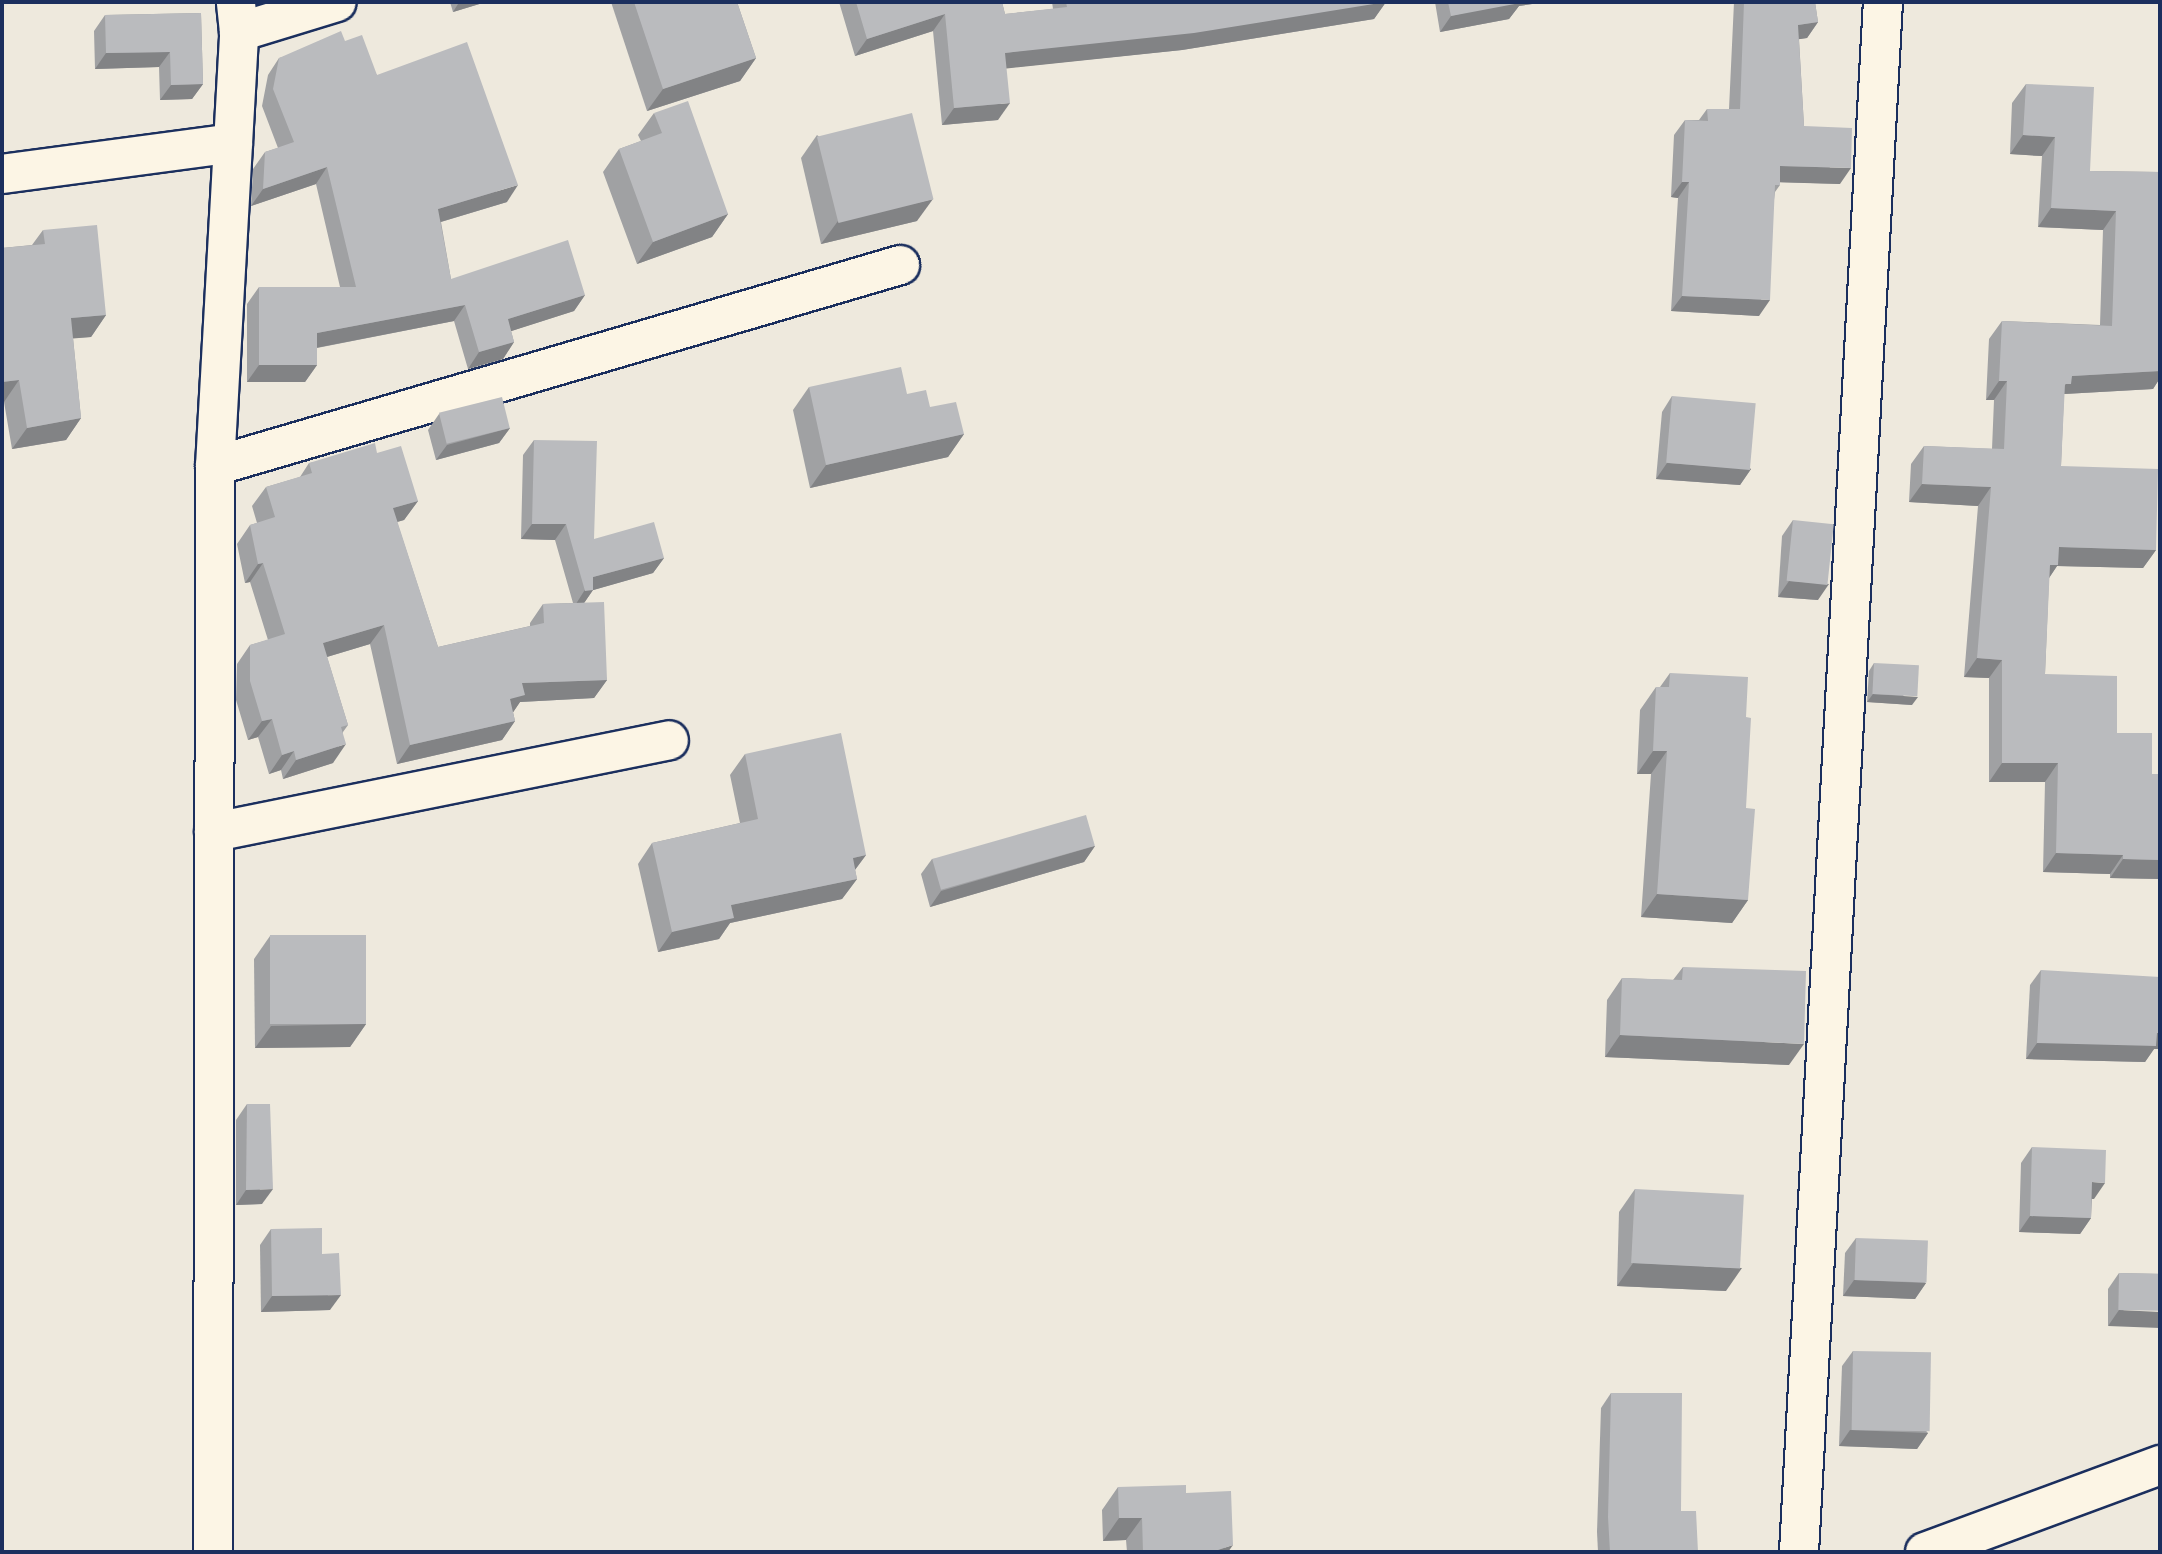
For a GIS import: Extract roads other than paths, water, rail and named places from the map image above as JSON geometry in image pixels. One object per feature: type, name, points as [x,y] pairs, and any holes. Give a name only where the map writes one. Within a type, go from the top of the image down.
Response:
[{"type":"street","points":[[214,1552],[215,466],[233,143],[237,17],[337,2]]},
{"type":"street","points":[[1799,1552],[1883,2]]},
{"type":"street","points":[[2,174],[233,143]]},
{"type":"street","points":[[215,466],[900,265]]},
{"type":"street","points":[[214,832],[670,740]]},
{"type":"street","points":[[1925,1552],[2160,1465]]}]
